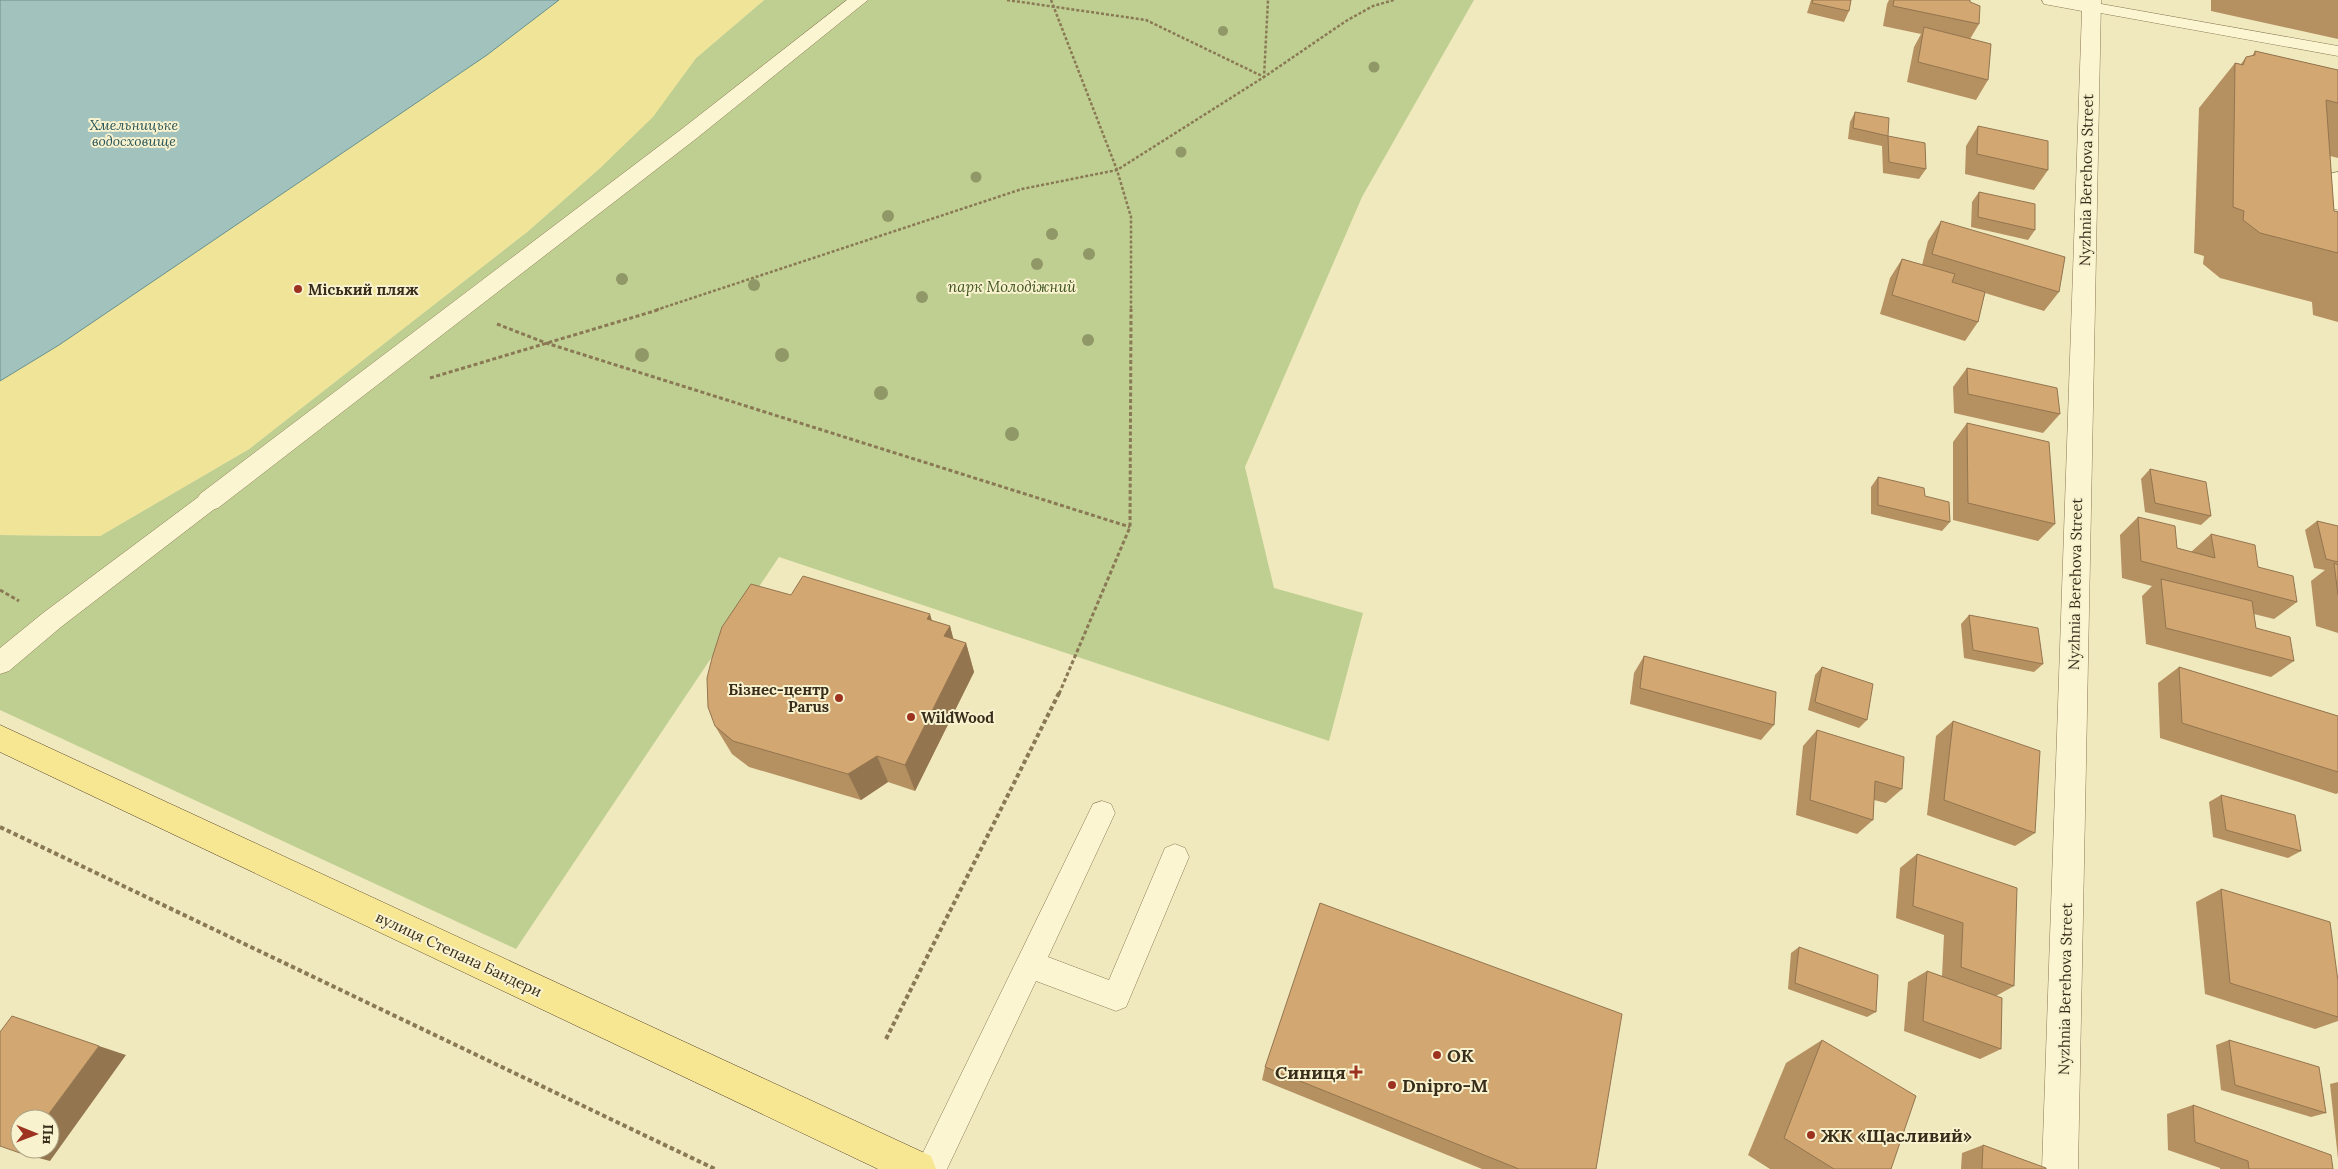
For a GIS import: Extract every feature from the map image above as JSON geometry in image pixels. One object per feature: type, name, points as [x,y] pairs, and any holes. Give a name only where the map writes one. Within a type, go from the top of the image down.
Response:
[{"type":"main road","name":"вулиця Степана Бандери","points":[[0,738],[918,1169]]},
{"type":"street","points":[[209,501],[859,0]]},
{"type":"street","points":[[2051,0],[2091,4]]},
{"type":"street","name":"Nyzhnia Berehova Street","points":[[2060,1169],[2091,4]]},
{"type":"lane","points":[[2091,4],[2338,51]]},
{"type":"lane","points":[[2338,178],[2336,178],[2338,204]]},
{"type":"lane","points":[[0,663],[52,620],[209,501]]},
{"type":"lane","points":[[931,1169],[1102,813]]},
{"type":"lane","points":[[1030,964],[1116,997],[1175,857]]},
{"type":"path","points":[[1007,0],[1146,20],[1264,77]]},
{"type":"path","points":[[886,1039],[1068,675],[1130,526],[1131,217],[1117,170],[1051,0]]},
{"type":"path","points":[[1264,77],[1268,0]]},
{"type":"path","points":[[423,380],[697,298],[1022,189],[1117,170],[1264,77],[1346,21],[1373,6],[1394,0]]},
{"type":"path","points":[[459,309],[546,343],[1130,526]]},
{"type":"path","points":[[0,590],[17,600]]},
{"type":"path","points":[[0,827],[715,1169]]},
{"type":"green space","name":"парк Молодіжний","points":[[764,0],[1474,0],[1362,197],[1245,467],[1274,588],[1363,613],[1329,741],[779,557],[516,949],[0,710],[0,535],[100,536],[249,449],[527,232],[600,168],[652,117],[696,58]]},
{"type":"sand","name":"Міський пляж","points":[[559,0],[764,0],[696,58],[653,117],[600,168],[527,232],[249,449],[100,536],[0,535],[0,381],[59,345],[487,55]]},
{"type":"water","name":"Хмельницьке водосховище","points":[[0,0],[559,0],[487,55],[59,345],[0,381]]},
{"type":"building","points":[[1813,0],[1851,0],[1849,11],[1812,3]]},
{"type":"building","points":[[1894,0],[1970,0],[1970,2],[1980,6],[1979,24],[1893,6]]},
{"type":"building","points":[[1924,27],[1991,44],[1988,80],[1918,62]]},
{"type":"building","points":[[2255,51],[2338,70],[2338,103],[2326,100],[2334,211],[2338,212],[2338,253],[2260,233],[2243,220],[2244,211],[2233,207],[2235,63],[2243,65],[2246,57],[2255,55]]},
{"type":"building","points":[[1855,112],[1889,118],[1888,136],[1853,128]]},
{"type":"building","points":[[1978,126],[2048,141],[2048,170],[1977,154]]},
{"type":"building","points":[[1888,136],[1925,143],[1926,169],[1889,162]]},
{"type":"building","points":[[1979,192],[2035,204],[2035,230],[1978,217]]},
{"type":"building","points":[[1941,221],[2065,257],[2059,292],[1932,254]]},
{"type":"building","points":[[1902,259],[1955,274],[1952,282],[1985,292],[1978,322],[1892,295]]},
{"type":"building","points":[[1967,368],[2057,388],[2060,414],[1968,394]]},
{"type":"building","points":[[1967,423],[2049,442],[2055,524],[1968,503]]},
{"type":"building","points":[[2150,469],[2206,482],[2211,516],[2155,503]]},
{"type":"building","points":[[1878,477],[1924,488],[1925,496],[1949,502],[1950,522],[1878,505]]},
{"type":"building","points":[[2138,517],[2175,526],[2177,548],[2215,558],[2211,534],[2255,545],[2258,567],[2293,576],[2297,602],[2141,561]]},
{"type":"building","points":[[2317,521],[2338,526],[2338,562],[2326,559]]},
{"type":"building","points":[[2334,563],[2338,565],[2338,595]]},
{"type":"building","points":[[803,576],[930,614],[927,619],[950,626],[944,636],[966,643],[905,765],[877,756],[848,774],[733,741],[715,726],[708,707],[707,678],[722,627],[751,584],[791,595]]},
{"type":"building","points":[[2161,579],[2252,601],[2256,628],[2290,637],[2294,661],[2166,628]]},
{"type":"building","points":[[1969,615],[2038,628],[2043,664],[1973,650]]},
{"type":"building","points":[[1644,656],[1776,692],[1774,725],[1640,688]]},
{"type":"building","points":[[1822,667],[1873,684],[1867,720],[1815,702]]},
{"type":"building","points":[[2179,667],[2338,716],[2338,772],[2182,723]]},
{"type":"building","points":[[1953,721],[2040,751],[2035,833],[1944,800]]},
{"type":"building","points":[[1817,730],[1904,757],[1902,789],[1875,781],[1873,820],[1810,800]]},
{"type":"building","points":[[2221,795],[2295,815],[2301,851],[2226,830]]},
{"type":"building","points":[[1917,854],[2017,888],[2014,986],[1961,967],[1963,923],[1913,906]]},
{"type":"building","points":[[2221,889],[2330,922],[2338,981],[2338,1017],[2230,983]]},
{"type":"building","points":[[1320,903],[1622,1014],[1596,1169],[1519,1169],[1265,1067]]},
{"type":"building","points":[[1799,947],[1878,975],[1876,1012],[1795,983]]},
{"type":"building","points":[[1927,971],[2002,998],[2001,1049],[1923,1021]]},
{"type":"building","points":[[12,1016],[99,1046],[52,1109],[10,1109],[10,1150],[0,1146],[0,1032]]},
{"type":"building","points":[[1822,1040],[1916,1096],[1891,1169],[1834,1169],[1784,1138]]},
{"type":"building","points":[[2229,1040],[2319,1067],[2326,1113],[2235,1085]]},
{"type":"building","points":[[2193,1105],[2331,1155],[2333,1169],[2249,1169],[2248,1161],[2195,1142]]},
{"type":"building","points":[[1983,1145],[2046,1168],[2046,1169],[1982,1169]]},
{"type":"place","name":"Міський пляж","points":[[298,289]]},
{"type":"place","name":"Бізнес-центр Parus","points":[[839,698]]},
{"type":"place","name":"WildWood","points":[[911,717]]},
{"type":"place","name":"OK","points":[[1437,1055]]},
{"type":"place","name":"Синиця","points":[[1356,1072]]},
{"type":"place","name":"Dnipro-M","points":[[1392,1085]]},
{"type":"place","name":"ЖК «Щасливий»","points":[[1811,1135]]}]
